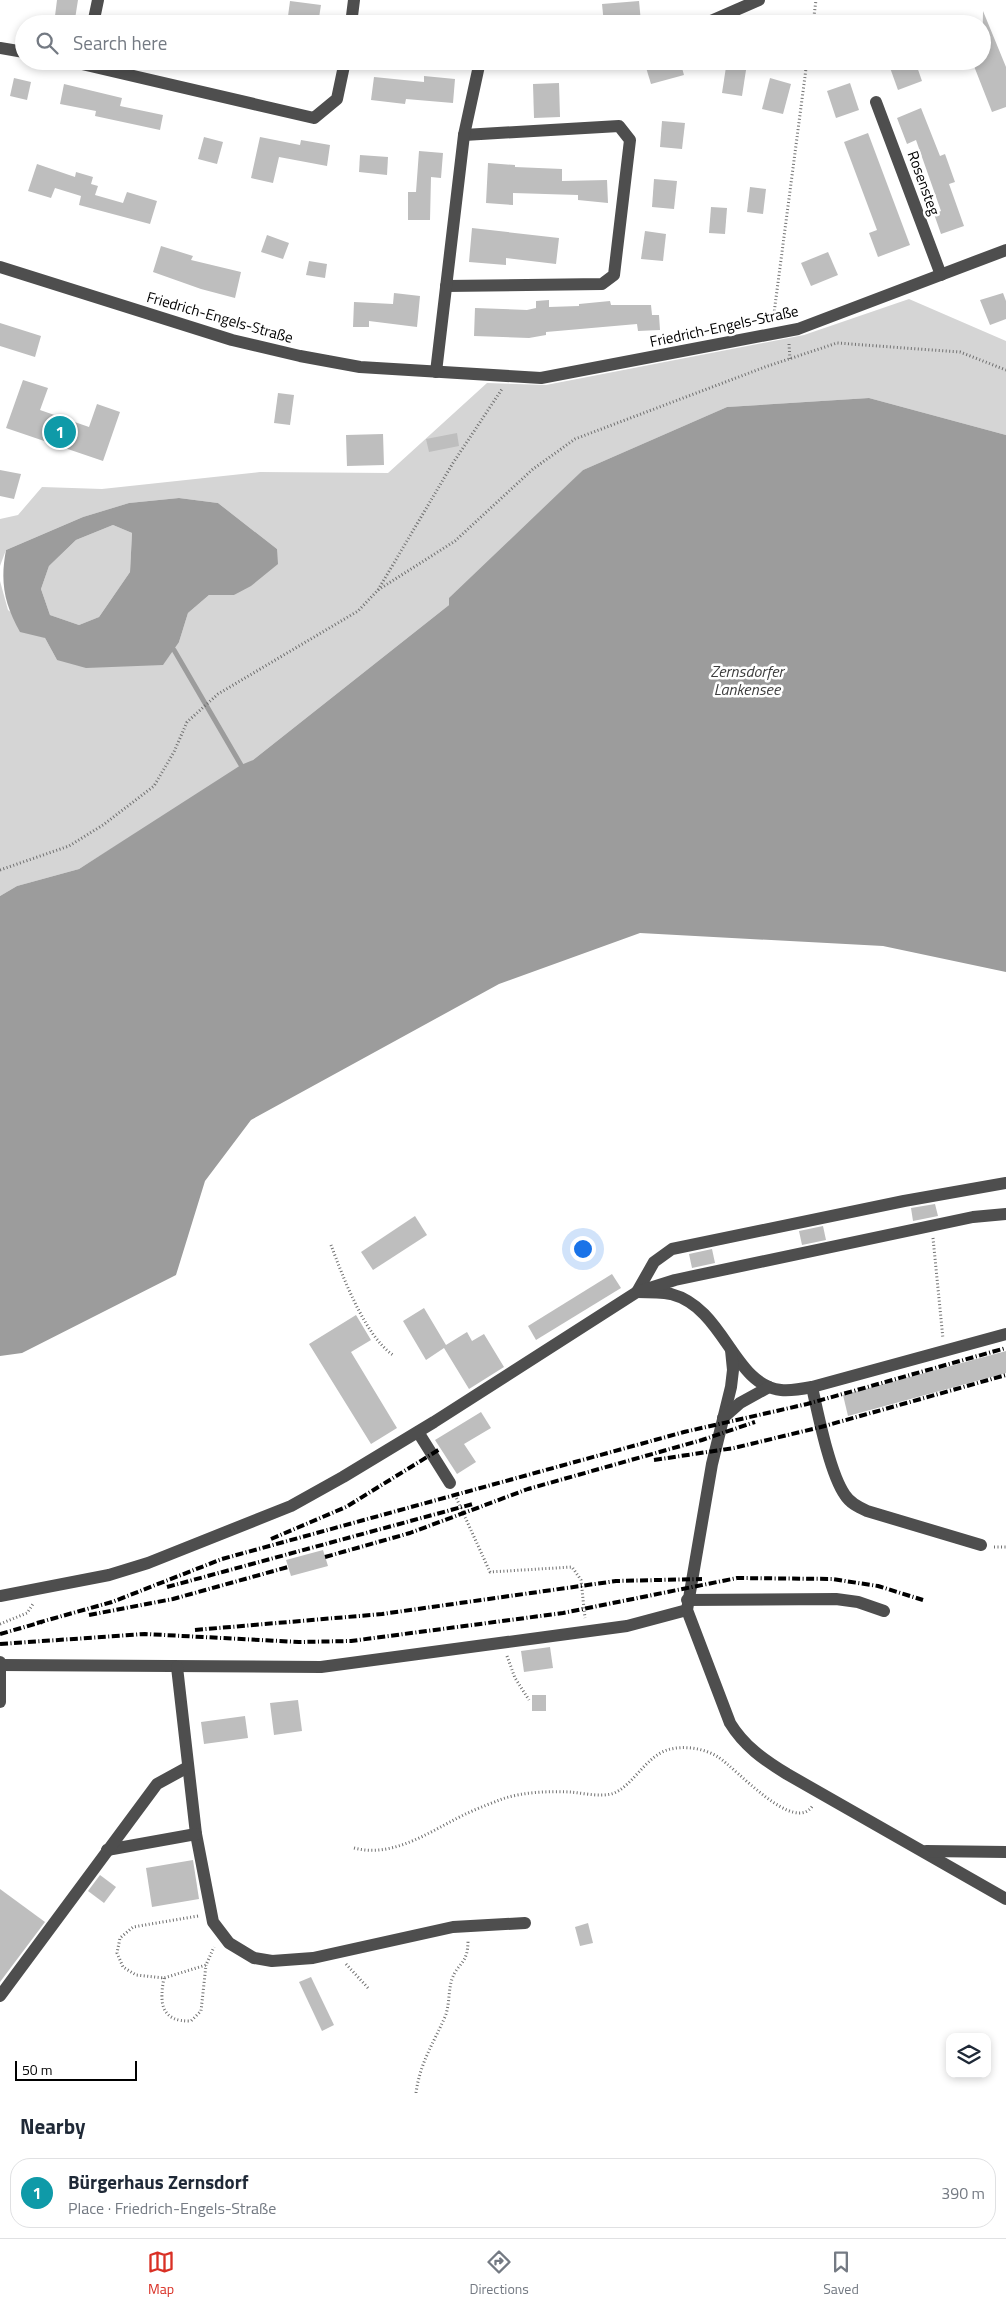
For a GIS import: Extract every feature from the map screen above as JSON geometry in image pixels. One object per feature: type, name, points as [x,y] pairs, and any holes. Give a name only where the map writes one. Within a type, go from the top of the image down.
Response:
[{"type":"street","points":[[95,15],[98,0]]},
{"type":"street","points":[[352,15],[354,0]]},
{"type":"street","points":[[725,15],[759,0]]},
{"type":"street","points":[[0,48],[15,50]]},
{"type":"street","points":[[113,70],[314,118],[337,99],[343,70]]},
{"type":"street","points":[[436,372],[464,135],[478,70]]},
{"type":"street","name":"Rosensteg","points":[[876,102],[940,275]]},
{"type":"street","points":[[446,286],[602,284],[614,275],[630,140],[619,126],[464,135]]},
{"type":"street","name":"Friedrich-Engels-Straße","points":[[0,267],[232,340],[360,367],[541,378],[798,329],[1006,250]]},
{"type":"street","points":[[637,1292],[654,1262],[672,1249],[904,1201],[988,1185],[1006,1184]]},
{"type":"street","points":[[0,1596],[109,1575],[148,1563],[264,1517],[318,1492],[418,1432],[637,1292],[675,1280],[973,1217],[1006,1214]]},
{"type":"street","points":[[637,1292],[673,1295],[691,1304],[708,1317],[752,1377],[769,1387],[780,1390],[812,1387],[1006,1334]]},
{"type":"street","points":[[730,1347],[733,1370],[712,1464],[687,1605],[720,1698],[740,1740],[760,1758],[820,1794],[1006,1899]]},
{"type":"street","points":[[723,1418],[740,1403],[769,1387]]},
{"type":"street","points":[[812,1387],[834,1473],[840,1488],[851,1503],[866,1511],[981,1545]]},
{"type":"street","points":[[418,1432],[450,1482]]},
{"type":"street","points":[[0,1702],[0,1664],[321,1667],[650,1621],[687,1605],[836,1599],[858,1602],[884,1610]]},
{"type":"street","points":[[177,1667],[196,1834],[213,1922],[229,1943],[254,1958],[272,1961],[290,1960],[328,1954],[453,1927],[525,1923]]},
{"type":"street","points":[[0,1996],[157,1784],[188,1766]]},
{"type":"street","points":[[107,1850],[196,1834]]},
{"type":"street","points":[[923,1851],[1006,1852]]},
{"type":"path","points":[[814,15],[816,0]]},
{"type":"path","points":[[776,334],[772,316],[806,70]]},
{"type":"path","points":[[378,590],[455,541],[533,469],[575,439],[790,358],[836,343],[960,352],[1006,370]]},
{"type":"path","points":[[789,345],[790,358]]},
{"type":"path","points":[[0,870],[68,846],[103,825],[154,786],[174,752],[186,722],[218,694],[358,611],[378,590],[453,463],[510,377]]},
{"type":"path","points":[[932,1226],[944,1352]]},
{"type":"path","points":[[331,1245],[359,1309],[383,1348],[393,1355]]},
{"type":"path","points":[[450,1482],[490,1572],[572,1567],[582,1586],[586,1631]]},
{"type":"path","points":[[0,1624],[27,1613],[34,1603],[38,1589]]},
{"type":"path","points":[[505,1642],[515,1678],[529,1700]]},
{"type":"path","points":[[354,1848],[366,1851],[402,1846],[470,1812],[505,1798],[539,1792],[612,1794],[622,1788],[645,1763],[667,1750],[689,1748],[704,1751],[718,1757],[772,1802],[788,1812],[800,1814],[811,1809],[820,1794]]},
{"type":"path","points":[[206,1966],[164,1978],[136,1975],[123,1967],[117,1953],[120,1938],[133,1927],[212,1914]]},
{"type":"path","points":[[416,2093],[419,2072],[445,2016],[450,2000],[452,1978],[466,1959],[468,1926]]},
{"type":"path","points":[[164,1978],[162,2006],[168,2016],[180,2021],[191,2021],[201,2010],[206,1966],[221,1933]]},
{"type":"path","points":[[328,1954],[348,1966],[369,1989]]},
{"type":"shaded area","points":[[909,299],[1006,341],[1006,435],[869,398],[727,407],[583,470],[449,605],[253,760],[79,869],[17,886],[0,896],[0,581],[8,610],[45,638],[57,660],[179,642],[188,613],[209,595],[234,595],[277,549],[218,503],[179,498],[129,503],[83,517],[6,550],[0,566],[0,519],[18,515],[42,487],[102,489],[260,472],[388,473],[487,383],[546,385],[804,335]]},
{"type":"shaded area","points":[[113,525],[132,533],[130,572],[99,617],[79,625],[50,615],[41,589],[49,566],[76,540]]},
{"type":"water","name":"Zernsdorfer Lankensee","points":[[869,398],[1006,435],[1006,972],[883,946],[640,933],[499,984],[251,1120],[205,1181],[176,1275],[22,1353],[0,1356],[0,896],[17,886],[79,869],[241,765],[253,760],[449,605],[449,598],[583,470],[727,407]]},
{"type":"water","points":[[179,498],[218,503],[277,549],[278,564],[251,586],[234,595],[209,595],[188,613],[179,642],[163,665],[86,668],[57,660],[45,638],[20,632],[10,611],[5,592],[3,572],[6,550],[83,517],[129,503]],"holes":[[[113,525],[132,533],[130,572],[99,617],[79,625],[50,615],[41,589],[49,566],[76,540]]]},
{"type":"building","points":[[57,0],[78,0],[76,15],[55,15]]},
{"type":"building","points":[[290,1],[321,5],[319,15],[288,15]]},
{"type":"building","points":[[639,1],[640,15],[603,15],[602,4]]},
{"type":"building","points":[[991,30],[1006,67],[1006,107],[992,112],[976,70],[991,70]]},
{"type":"building","points":[[647,70],[683,70],[684,75],[651,84]]},
{"type":"building","points":[[726,70],[746,70],[742,96],[722,93]]},
{"type":"building","points":[[891,70],[918,70],[922,81],[898,90]]},
{"type":"building","points":[[424,76],[455,79],[453,103],[406,99],[405,104],[371,100],[374,77],[424,82]]},
{"type":"building","points":[[14,78],[31,82],[27,100],[10,96]]},
{"type":"building","points":[[770,78],[791,84],[783,114],[762,109]]},
{"type":"building","points":[[559,83],[560,117],[534,118],[533,84]]},
{"type":"building","points":[[850,83],[859,110],[836,118],[827,91]]},
{"type":"building","points":[[64,84],[122,98],[120,106],[163,115],[160,130],[95,116],[96,111],[60,104]]},
{"type":"building","points":[[921,108],[940,156],[945,154],[955,182],[949,184],[964,226],[941,234],[934,214],[941,211],[916,140],[907,144],[897,118]]},
{"type":"building","points":[[662,121],[685,123],[682,149],[660,147]]},
{"type":"building","points":[[868,133],[910,245],[878,257],[869,233],[877,230],[844,142]]},
{"type":"building","points":[[204,137],[223,142],[217,164],[198,159]]},
{"type":"building","points":[[260,137],[300,145],[301,140],[330,145],[327,166],[279,157],[273,183],[251,178]]},
{"type":"building","points":[[419,151],[443,153],[441,178],[431,177],[430,220],[408,220],[408,192],[416,192]]},
{"type":"building","points":[[360,155],[388,157],[387,175],[359,172]]},
{"type":"building","points":[[488,163],[515,165],[515,167],[562,169],[562,181],[607,180],[608,203],[578,200],[578,195],[513,193],[513,205],[486,203]]},
{"type":"building","points":[[37,164],[75,177],[76,172],[93,177],[91,184],[98,186],[95,195],[123,203],[127,192],[157,201],[150,224],[79,205],[81,196],[55,188],[51,198],[28,191]]},
{"type":"building","points":[[654,179],[677,181],[674,209],[652,207]]},
{"type":"building","points":[[750,187],[766,189],[763,214],[747,212]]},
{"type":"building","points":[[711,207],[727,208],[725,234],[709,233]]},
{"type":"building","points":[[472,228],[559,238],[556,264],[506,258],[506,265],[469,262]]},
{"type":"building","points":[[645,231],[666,234],[663,261],[641,259]]},
{"type":"building","points":[[267,235],[289,243],[283,259],[261,252]]},
{"type":"building","points":[[161,246],[193,256],[191,260],[241,272],[235,298],[201,289],[153,272]]},
{"type":"building","points":[[828,252],[838,275],[811,286],[801,263]]},
{"type":"building","points":[[309,261],[327,264],[325,278],[306,275]]},
{"type":"building","points":[[394,293],[420,296],[417,327],[369,321],[369,327],[353,327],[354,302],[393,304]]},
{"type":"building","points":[[1003,293],[1006,301],[1006,319],[990,325],[980,300]]},
{"type":"building","points":[[549,300],[549,307],[579,306],[579,304],[610,301],[611,305],[651,305],[652,315],[659,315],[660,330],[638,331],[637,324],[546,332],[546,335],[529,338],[474,336],[475,308],[527,310],[536,308],[536,301]]},
{"type":"building","points":[[0,323],[41,336],[35,357],[0,346]]},
{"type":"building","points":[[23,380],[48,388],[40,410],[89,427],[97,404],[120,412],[103,461],[6,428]]},
{"type":"building","points":[[278,393],[294,395],[290,425],[274,423]]},
{"type":"building","points":[[457,433],[459,446],[429,452],[426,439]]},
{"type":"building","points":[[383,434],[384,465],[347,466],[346,435]]},
{"type":"building","points":[[0,470],[21,474],[14,499],[0,496]]},
{"type":"building","points":[[935,1204],[938,1216],[913,1221],[911,1208]]},
{"type":"building","points":[[415,1216],[427,1235],[373,1270],[361,1252]]},
{"type":"building","points":[[823,1226],[826,1240],[802,1245],[799,1231]]},
{"type":"building","points":[[712,1249],[715,1263],[692,1268],[689,1254]]},
{"type":"building","points":[[612,1274],[621,1288],[536,1340],[528,1326]]},
{"type":"building","points":[[424,1308],[446,1345],[467,1332],[472,1341],[484,1334],[504,1367],[469,1389],[444,1348],[426,1360],[403,1321]]},
{"type":"building","points":[[356,1315],[371,1340],[351,1352],[397,1428],[371,1444],[309,1344]]},
{"type":"building","points":[[1006,1351],[1006,1373],[848,1416],[843,1395]]},
{"type":"building","points":[[481,1412],[491,1428],[464,1444],[476,1462],[457,1474],[435,1440]]},
{"type":"building","points":[[323,1550],[328,1566],[291,1576],[286,1560]]},
{"type":"building","points":[[550,1647],[553,1668],[524,1672],[521,1651]]},
{"type":"building","points":[[532,1695],[546,1695],[546,1711],[532,1711]]},
{"type":"building","points":[[298,1700],[302,1731],[274,1735],[270,1703]]},
{"type":"building","points":[[245,1716],[248,1738],[204,1744],[201,1722]]},
{"type":"building","points":[[193,1860],[199,1899],[152,1907],[146,1868]]},
{"type":"building","points":[[100,1875],[116,1887],[104,1903],[88,1891]]},
{"type":"building","points":[[0,1889],[45,1922],[0,1982]]},
{"type":"building","points":[[588,1923],[593,1943],[580,1946],[575,1927]]},
{"type":"building","points":[[311,1977],[334,2025],[322,2031],[299,1982]]},
{"type":"waterway","points":[[174,650],[241,765]]},
{"type":"railway","points":[[37,1623],[112,1602],[222,1559],[684,1432],[807,1404],[1006,1348]]},
{"type":"railway","points":[[654,1460],[734,1448],[821,1427],[1006,1375]]},
{"type":"railway","points":[[325,1557],[410,1533],[528,1489],[702,1440],[755,1422]]},
{"type":"railway","points":[[271,1539],[346,1507],[440,1449]]},
{"type":"railway","points":[[167,1587],[473,1504]]},
{"type":"railway","points":[[89,1615],[173,1599],[288,1567]]},
{"type":"railway","points":[[0,1644],[145,1634],[299,1642],[351,1641],[563,1613],[737,1578],[832,1579],[878,1586],[923,1600]]},
{"type":"railway","points":[[195,1630],[382,1614],[616,1581],[702,1579]]},
{"type":"railway","points":[[0,1634],[42,1622]]},
{"type":"place","name":"Bürgerhaus Zernsdorf","points":[[60,432]]}]
